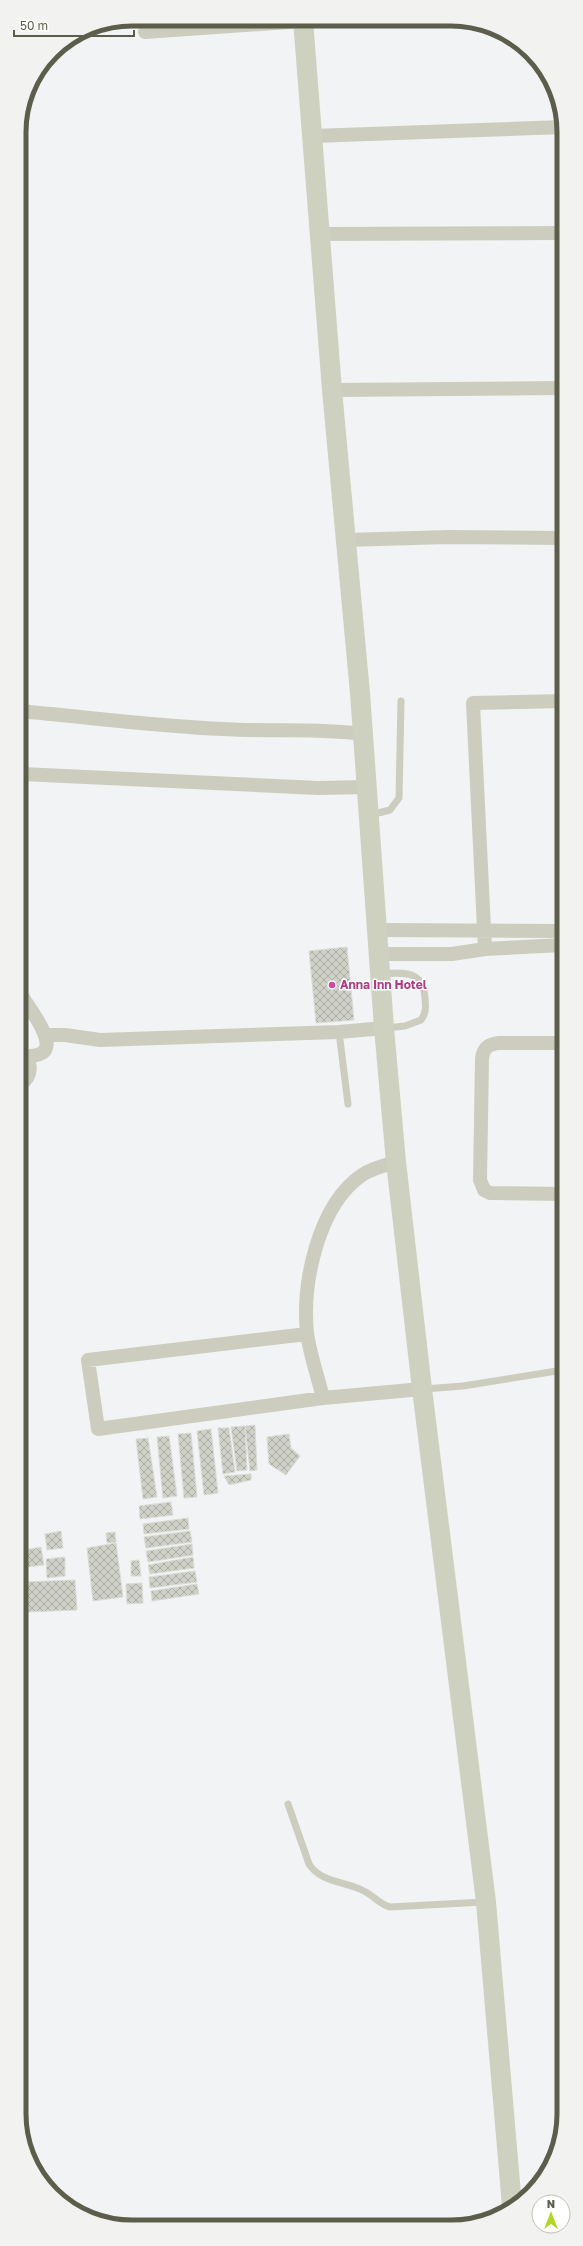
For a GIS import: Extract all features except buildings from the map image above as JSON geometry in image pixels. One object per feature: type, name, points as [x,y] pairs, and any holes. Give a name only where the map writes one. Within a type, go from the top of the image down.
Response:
[{"type":"main road","points":[[304,26],[314,136],[332,390],[363,734],[366,786],[370,815],[384,1028],[396,1162],[422,1390],[486,1902],[512,2201]]},
{"type":"street","points":[[145,32],[224,26]]},
{"type":"street","points":[[314,136],[557,127]]},
{"type":"street","points":[[320,234],[557,233]]},
{"type":"street","points":[[332,390],[557,388]]},
{"type":"street","points":[[345,540],[448,537],[557,538]]},
{"type":"street","points":[[485,949],[473,703],[557,700]]},
{"type":"street","points":[[26,712],[129,723],[216,729],[315,730],[363,734]]},
{"type":"street","points":[[26,774],[318,788],[366,786]]},
{"type":"street","points":[[377,930],[422,931],[452,929],[483,932],[557,930]]},
{"type":"street","points":[[422,931],[423,953]]},
{"type":"street","points":[[379,954],[452,954],[485,949],[557,945]]},
{"type":"street","points":[[26,1002],[47,1035],[47,1046],[44,1051],[40,1054],[26,1055]]},
{"type":"street","points":[[47,1035],[65,1035],[100,1040],[339,1032],[384,1028]]},
{"type":"street","points":[[557,1043],[499,1043],[485,1048],[482,1059],[480,1180],[484,1190],[490,1193],[557,1194]]},
{"type":"street","points":[[26,1060],[30,1066],[30,1072],[26,1079]]},
{"type":"street","points":[[323,1398],[307,1334],[308,1287],[316,1248],[332,1210],[342,1193],[363,1174],[396,1162]]},
{"type":"street","points":[[307,1334],[88,1360],[98,1429],[323,1398],[422,1390]]},
{"type":"lane","points":[[370,815],[390,810],[399,798],[401,701]]},
{"type":"lane","points":[[381,974],[405,973],[414,976],[420,980],[425,994],[425,1010],[421,1020],[405,1026],[384,1028]]},
{"type":"lane","points":[[339,1032],[348,1104]]},
{"type":"lane","points":[[422,1390],[463,1386],[557,1371]]},
{"type":"lane","points":[[288,1804],[309,1864],[313,1870],[324,1878],[357,1887],[384,1905],[390,1907],[486,1902]]},
{"type":"place","name":"Anna Inn Hotel","points":[[332,985]]}]
